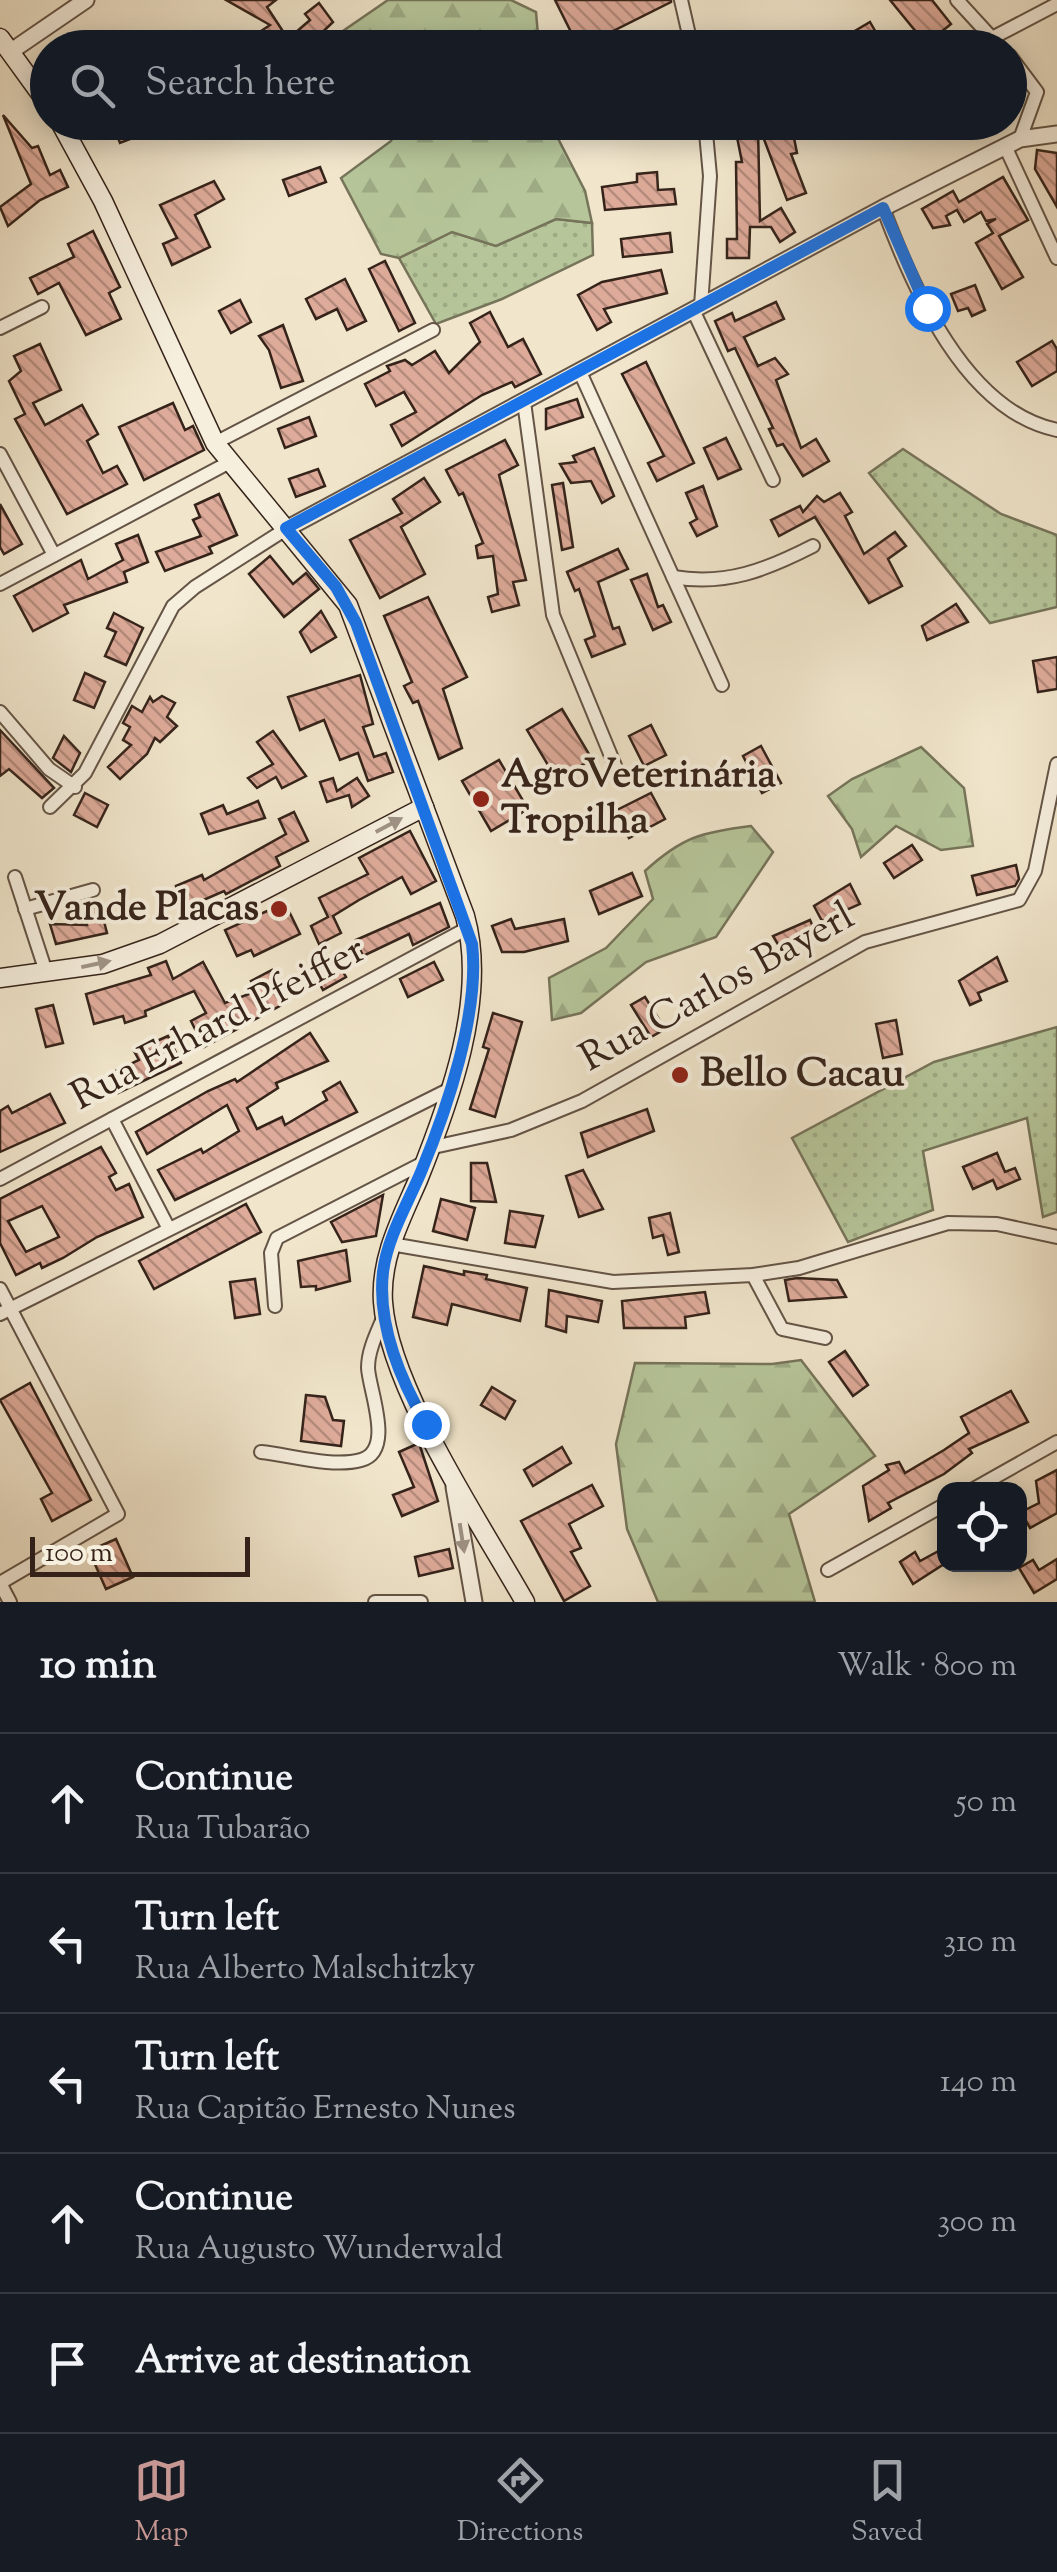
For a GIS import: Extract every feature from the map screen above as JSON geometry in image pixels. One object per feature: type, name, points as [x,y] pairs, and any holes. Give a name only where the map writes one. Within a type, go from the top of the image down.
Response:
[{"type":"main road","points":[[5,45],[30,79]]},
{"type":"main road","points":[[70,140],[111,217],[215,443],[348,605],[468,928],[474,962],[472,1002],[427,1155],[383,1270],[384,1316],[400,1374],[524,1602]]},
{"type":"main road","points":[[0,978],[103,964],[160,944],[424,806]]},
{"type":"street","points":[[32,30],[86,0]]},
{"type":"street","points":[[682,0],[688,30]]},
{"type":"street","points":[[956,0],[985,30]]},
{"type":"street","points":[[1017,30],[1057,4]]},
{"type":"street","points":[[5,45],[30,31]]},
{"type":"street","points":[[1027,79],[1037,92],[1027,112]]},
{"type":"street","points":[[50,807],[74,787],[173,606],[196,586],[286,528],[883,208],[1012,143],[1057,134]]},
{"type":"street","points":[[707,140],[710,176],[697,308],[773,480]]},
{"type":"street","points":[[1013,140],[1057,258]]},
{"type":"street","points":[[883,208],[917,290],[983,389],[1022,420],[1057,430]]},
{"type":"street","points":[[0,328],[42,306]]},
{"type":"street","points":[[215,443],[433,330]]},
{"type":"street","points":[[580,372],[722,685]]},
{"type":"street","points":[[524,402],[552,615],[618,773]]},
{"type":"street","points":[[0,454],[54,555]]},
{"type":"street","points":[[0,584],[228,463]]},
{"type":"street","points":[[673,576],[732,579],[763,570],[814,546]]},
{"type":"street","points":[[0,712],[44,764],[74,787]]},
{"type":"street","name":"Rua Carlos Bayerl","points":[[275,1306],[271,1252],[277,1238],[427,1155],[511,1130],[582,1102],[865,942],[1019,900],[1029,889],[1035,871],[1057,764]]},
{"type":"street","points":[[14,876],[46,972]]},
{"type":"street","points":[[25,909],[93,890]]},
{"type":"street","name":"Rua Erhard Pfeiffer","points":[[0,1179],[468,928]]},
{"type":"street","points":[[5,1311],[448,1090]]},
{"type":"street","points":[[112,1118],[169,1229]]},
{"type":"street","points":[[391,1244],[598,1281],[752,1275],[825,1262],[948,1223],[997,1224],[1057,1237]]},
{"type":"street","points":[[752,1275],[782,1329],[825,1338]]},
{"type":"street","points":[[0,1289],[5,1311],[118,1514],[0,1583],[10,1602]]},
{"type":"street","points":[[261,1452],[347,1462],[359,1461],[375,1450],[377,1413],[368,1364],[384,1316]]},
{"type":"street","points":[[986,1482],[1057,1442]]},
{"type":"street","points":[[452,1473],[474,1602]]},
{"type":"street","points":[[828,1570],[937,1509]]},
{"type":"street","points":[[375,1602],[422,1602]]},
{"type":"green space","points":[[388,0],[511,0],[536,12],[538,30],[344,30]]},
{"type":"green space","points":[[559,140],[585,191],[592,223],[556,219],[496,246],[452,232],[399,258],[381,254],[341,178],[391,141]]},
{"type":"green space","points":[[556,219],[592,223],[593,255],[502,299],[436,324],[399,258],[452,232],[496,246]]},
{"type":"green space","points":[[903,449],[1001,514],[1057,535],[1057,607],[990,623],[869,473]]},
{"type":"green space","points":[[921,747],[964,788],[973,846],[941,850],[896,826],[861,857],[852,829],[828,796],[852,779]]},
{"type":"green space","points":[[751,826],[773,852],[716,937],[646,962],[581,1013],[552,1020],[549,978],[606,948],[653,899],[645,871],[670,850],[694,838]]},
{"type":"green space","points":[[1057,1027],[1057,1212],[1043,1217],[1027,1118],[923,1151],[933,1210],[848,1242],[792,1138],[934,1062]]},
{"type":"green space","points":[[801,1360],[875,1456],[789,1514],[815,1602],[658,1602],[627,1529],[616,1444],[635,1363],[772,1364]]},
{"type":"building","points":[[226,0],[276,0],[267,7],[282,30],[262,30],[270,25]]},
{"type":"building","points":[[555,0],[671,0],[615,30],[570,30]]},
{"type":"building","points":[[890,0],[932,0],[951,24],[944,30],[915,30]]},
{"type":"building","points":[[319,3],[333,22],[325,30],[298,30],[310,20],[305,14]]},
{"type":"building","points":[[870,22],[875,30],[856,30]]},
{"type":"building","points":[[3,115],[32,148],[38,146],[50,175],[60,170],[68,187],[40,200],[8,226],[0,207],[31,184]]},
{"type":"building","points":[[738,140],[758,140],[760,221],[781,208],[795,232],[780,242],[771,227],[750,227],[749,258],[727,258],[727,239],[737,239],[736,162],[742,162]]},
{"type":"building","points":[[764,140],[794,140],[797,153],[791,154],[806,193],[787,200]]},
{"type":"building","points":[[1037,150],[1057,153],[1057,207],[1035,169]]},
{"type":"building","points":[[320,167],[326,182],[289,196],[283,180]]},
{"type":"building","points":[[657,172],[658,190],[674,189],[676,204],[605,210],[602,187],[637,182],[637,174]]},
{"type":"building","points":[[1003,177],[1028,220],[999,236],[1023,277],[1002,289],[976,243],[993,233],[987,224],[996,219],[986,221],[981,212],[964,222],[957,210],[946,216],[950,225],[933,228],[922,209],[953,191],[959,202]]},
{"type":"building","points":[[214,181],[224,199],[195,215],[210,247],[172,265],[163,244],[177,238],[160,205]]},
{"type":"building","points":[[93,231],[120,287],[109,293],[121,319],[86,335],[59,283],[38,294],[30,278],[74,257],[68,244]]},
{"type":"building","points":[[670,233],[672,252],[623,257],[621,239]]},
{"type":"building","points":[[385,261],[415,323],[399,331],[369,269]]},
{"type":"building","points":[[661,270],[667,293],[604,309],[611,322],[597,330],[578,295],[602,282]]},
{"type":"building","points":[[345,279],[366,321],[347,330],[337,309],[316,319],[306,299]]},
{"type":"building","points":[[975,285],[985,310],[972,316],[968,308],[958,311],[951,294]]},
{"type":"building","points":[[240,300],[251,322],[231,333],[219,311]]},
{"type":"building","points":[[776,302],[784,319],[744,337],[758,366],[775,358],[788,374],[776,380],[801,448],[816,439],[829,461],[803,476],[783,444],[777,446],[769,429],[773,428],[735,348],[728,351],[715,321],[732,313],[735,321]]},
{"type":"building","points":[[490,312],[508,347],[523,339],[541,374],[515,387],[512,382],[482,395],[402,446],[391,425],[416,412],[404,392],[376,406],[365,384],[390,371],[387,366],[405,360],[412,365],[435,351],[449,373],[480,342],[470,323]]},
{"type":"building","points":[[283,325],[303,381],[281,388],[269,350],[259,336]]},
{"type":"building","points":[[1052,341],[1057,349],[1057,371],[1032,386],[1017,362]]},
{"type":"building","points":[[40,344],[61,390],[33,403],[45,425],[82,405],[98,434],[87,441],[103,473],[117,466],[127,484],[67,514],[15,419],[25,414],[9,381],[21,371],[14,356]]},
{"type":"building","points":[[646,362],[694,463],[657,481],[648,463],[664,456],[622,374]]},
{"type":"building","points":[[577,399],[583,417],[546,429],[546,409]]},
{"type":"building","points":[[173,403],[185,430],[193,426],[204,450],[144,480],[119,427]]},
{"type":"building","points":[[309,417],[316,436],[285,448],[278,429]]},
{"type":"building","points":[[726,438],[741,469],[718,479],[704,448]]},
{"type":"building","points":[[505,440],[518,465],[499,475],[526,580],[513,582],[519,605],[492,612],[488,597],[498,594],[493,556],[478,558],[476,546],[483,543],[463,493],[459,495],[446,470]]},
{"type":"building","points":[[594,448],[614,496],[602,503],[591,481],[571,483],[560,464],[576,462],[573,456]]},
{"type":"building","points":[[318,469],[325,486],[296,497],[289,479]]},
{"type":"building","points":[[424,478],[440,502],[401,527],[425,574],[380,598],[350,540],[402,513],[393,499]]},
{"type":"building","points":[[563,483],[573,547],[562,550],[552,485]]},
{"type":"building","points":[[703,486],[717,526],[697,536],[690,523],[697,519],[686,493]]},
{"type":"building","points":[[840,493],[852,512],[845,516],[864,554],[895,532],[906,546],[888,559],[902,586],[869,603],[815,517],[779,536],[771,520],[800,506],[803,512],[817,496],[824,502]]},
{"type":"building","points":[[219,494],[237,535],[209,547],[212,553],[165,571],[156,552],[201,536],[193,520],[200,517],[195,505]]},
{"type":"building","points":[[0,504],[22,544],[4,554],[0,547]]},
{"type":"building","points":[[138,535],[148,562],[124,572],[127,582],[64,605],[68,613],[33,631],[14,596],[81,560],[88,579],[123,560],[116,544]]},
{"type":"building","points":[[618,549],[628,569],[598,582],[613,629],[619,627],[625,644],[592,657],[585,640],[595,636],[579,589],[575,591],[567,572]]},
{"type":"building","points":[[270,556],[293,584],[306,573],[319,589],[284,617],[249,574]]},
{"type":"building","points":[[647,574],[658,607],[663,605],[671,622],[653,630],[631,580]]},
{"type":"building","points":[[428,597],[467,677],[443,689],[462,748],[439,759],[418,701],[413,703],[404,686],[412,682],[384,616]]},
{"type":"building","points":[[956,604],[968,622],[927,640],[922,626]]},
{"type":"building","points":[[321,611],[336,637],[311,652],[300,632]]},
{"type":"building","points":[[114,613],[143,628],[126,665],[105,656],[116,632],[107,628]]},
{"type":"building","points":[[1057,657],[1057,689],[1038,692],[1033,661]]},
{"type":"building","points":[[85,673],[105,682],[94,708],[74,700]]},
{"type":"building","points":[[360,675],[373,724],[363,727],[374,757],[386,753],[393,772],[368,781],[358,753],[340,760],[324,720],[300,730],[288,697]]},
{"type":"building","points":[[162,696],[175,703],[167,717],[177,726],[160,742],[155,738],[147,754],[120,779],[108,767],[131,745],[123,740],[130,727],[123,723],[132,706],[142,712],[150,697],[153,702]]},
{"type":"building","points":[[562,709],[592,759],[557,780],[527,730]]},
{"type":"building","points":[[651,725],[666,755],[644,766],[629,736]]},
{"type":"building","points":[[0,730],[54,788],[42,798],[9,769],[0,776]]},
{"type":"building","points":[[273,731],[306,776],[282,788],[276,777],[257,788],[248,778],[273,764],[257,742]]},
{"type":"building","points":[[64,736],[80,753],[71,772],[53,758]]},
{"type":"building","points":[[761,746],[781,783],[762,793],[743,756]]},
{"type":"building","points":[[499,760],[528,809],[491,831],[462,781]]},
{"type":"building","points":[[333,778],[337,791],[357,778],[369,796],[352,807],[349,795],[327,802],[320,782]]},
{"type":"building","points":[[85,793],[108,805],[97,827],[74,815]]},
{"type":"building","points":[[651,793],[665,819],[629,838],[615,811]]},
{"type":"building","points":[[258,801],[265,818],[209,834],[201,814],[223,805],[227,814]]},
{"type":"building","points":[[294,812],[308,841],[276,857],[280,866],[226,894],[224,891],[185,908],[176,886],[202,875],[204,880],[286,834],[279,819]]},
{"type":"building","points":[[410,831],[436,881],[411,894],[402,877],[359,900],[333,916],[341,933],[319,944],[311,926],[328,917],[319,898],[368,874],[359,858]]},
{"type":"building","points":[[912,845],[922,860],[894,878],[884,863]]},
{"type":"building","points":[[1016,865],[1019,879],[1015,886],[977,895],[972,876]]},
{"type":"building","points":[[632,873],[642,896],[599,914],[590,891]]},
{"type":"building","points":[[850,884],[860,904],[822,921],[814,906]]},
{"type":"building","points":[[285,903],[300,934],[254,956],[251,950],[237,956],[225,930]]},
{"type":"building","points":[[440,903],[449,927],[413,945],[409,934],[363,956],[356,940]]},
{"type":"building","points":[[100,906],[107,933],[56,944],[50,924],[87,925],[83,911]]},
{"type":"building","points":[[511,919],[515,929],[564,919],[568,941],[524,952],[502,952],[492,926]]},
{"type":"building","points":[[810,920],[818,938],[804,944],[801,939],[782,951],[773,936]]},
{"type":"building","points":[[334,955],[346,977],[323,990],[311,968]]},
{"type":"building","points":[[997,957],[1007,981],[978,993],[981,1000],[970,1005],[959,981]]},
{"type":"building","points":[[166,961],[173,979],[203,962],[225,1003],[257,991],[251,981],[272,970],[289,1001],[204,1047],[191,1021],[206,1013],[194,991],[125,1023],[123,1016],[94,1024],[86,994],[151,975],[148,968]]},
{"type":"building","points":[[434,962],[443,980],[408,997],[400,979]]},
{"type":"building","points":[[645,997],[665,1029],[651,1037],[631,1005]]},
{"type":"building","points":[[53,1005],[63,1043],[46,1047],[36,1009]]},
{"type":"building","points":[[493,1013],[522,1022],[495,1117],[470,1109],[489,1049],[483,1047]]},
{"type":"building","points":[[896,1020],[902,1054],[883,1058],[876,1024]]},
{"type":"building","points":[[310,1033],[328,1061],[276,1083],[278,1088],[247,1108],[257,1129],[282,1117],[285,1125],[327,1100],[323,1092],[340,1082],[357,1112],[175,1200],[158,1170],[201,1149],[203,1153],[239,1131],[227,1105],[147,1154],[136,1132],[208,1091],[235,1079],[237,1082]]},
{"type":"building","points":[[168,1036],[181,1063],[118,1093],[109,1074],[139,1060],[134,1051]]},
{"type":"building","points":[[50,1094],[65,1123],[0,1152],[0,1111],[8,1106],[12,1113]]},
{"type":"building","points":[[647,1109],[654,1131],[588,1157],[581,1133]]},
{"type":"building","points":[[101,1147],[116,1173],[109,1177],[116,1190],[129,1184],[143,1217],[42,1268],[40,1263],[16,1275],[0,1243],[0,1199]],"holes":[[[42,1206],[59,1237],[26,1252],[8,1221]]]},
{"type":"building","points":[[997,1153],[1005,1172],[1015,1168],[1020,1179],[997,1189],[993,1180],[973,1189],[963,1167]]},
{"type":"building","points":[[471,1163],[487,1163],[496,1202],[471,1201]]},
{"type":"building","points":[[583,1170],[603,1209],[579,1217],[566,1176]]},
{"type":"building","points":[[383,1195],[376,1236],[342,1242],[331,1222]]},
{"type":"building","points":[[441,1199],[475,1208],[467,1240],[433,1231]]},
{"type":"building","points":[[246,1204],[261,1232],[154,1289],[139,1261]]},
{"type":"building","points":[[510,1211],[543,1216],[535,1247],[505,1243]]},
{"type":"building","points":[[670,1213],[679,1252],[668,1255],[663,1235],[653,1238],[649,1218]]},
{"type":"building","points":[[346,1250],[350,1281],[316,1290],[316,1286],[301,1287],[298,1261]]},
{"type":"building","points":[[424,1266],[464,1275],[464,1271],[487,1275],[486,1279],[527,1288],[520,1321],[452,1304],[447,1325],[413,1317]]},
{"type":"building","points":[[255,1279],[260,1314],[235,1318],[230,1282]]},
{"type":"building","points":[[785,1280],[837,1280],[846,1297],[789,1301]]},
{"type":"building","points":[[549,1290],[602,1301],[598,1322],[567,1316],[566,1332],[546,1326]]},
{"type":"building","points":[[705,1292],[709,1313],[685,1317],[686,1328],[624,1328],[622,1301]]},
{"type":"building","points":[[845,1351],[868,1385],[853,1396],[829,1362]]},
{"type":"building","points":[[30,1383],[91,1500],[52,1521],[41,1499],[52,1493],[0,1400]]},
{"type":"building","points":[[492,1387],[515,1401],[505,1419],[481,1405]]},
{"type":"building","points":[[1011,1391],[1028,1422],[969,1449],[972,1453],[944,1474],[888,1503],[891,1508],[869,1521],[863,1486],[889,1470],[886,1465],[899,1462],[905,1473],[944,1450],[969,1433],[961,1417]]},
{"type":"building","points":[[306,1395],[325,1397],[333,1420],[344,1421],[341,1446],[301,1441]]},
{"type":"building","points":[[419,1443],[438,1501],[402,1516],[393,1495],[414,1487],[399,1452]]},
{"type":"building","points":[[562,1447],[571,1463],[533,1486],[524,1470]]},
{"type":"building","points":[[1057,1470],[1057,1513],[1030,1528],[1027,1509],[1039,1503],[1036,1481]]},
{"type":"building","points":[[592,1485],[603,1506],[569,1524],[581,1548],[571,1552],[590,1586],[564,1601],[521,1521]]},
{"type":"building","points":[[116,1539],[133,1577],[106,1589],[89,1551]]},
{"type":"building","points":[[449,1549],[453,1568],[419,1576],[415,1557]]},
{"type":"building","points":[[915,1552],[920,1561],[937,1552],[937,1569],[913,1584],[900,1562]]},
{"type":"building","points":[[1057,1559],[1057,1579],[1034,1593],[1021,1572],[1027,1572],[1027,1563],[1033,1560],[1039,1570]]},
{"type":"place","name":"AgroVeterinária Tropilha","points":[[481,799]]},
{"type":"place","name":"Vande Placas","points":[[279,909]]},
{"type":"place","name":"Bello Cacau","points":[[680,1075]]},
{"type":"route","points":[[426,1424],[400,1374],[392,1348],[384,1316],[383,1270],[425,1162],[465,1030],[474,982],[472,944],[465,916],[348,605],[286,528],[883,208],[927,308]]}]
